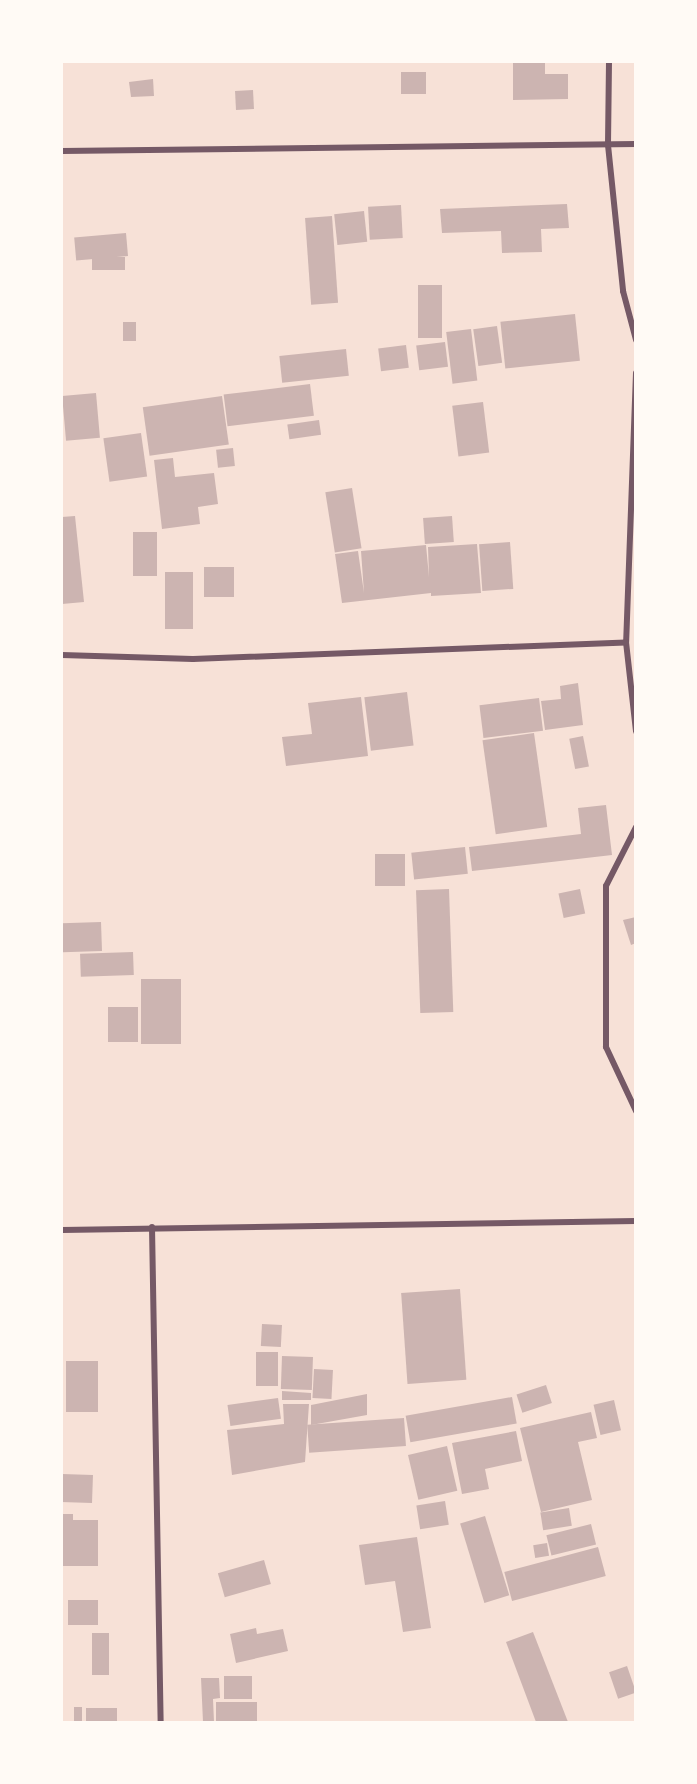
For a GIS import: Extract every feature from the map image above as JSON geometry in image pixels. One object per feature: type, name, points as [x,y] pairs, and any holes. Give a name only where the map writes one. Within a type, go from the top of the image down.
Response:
[{"type":"street","points":[[609,62],[608,145],[623,291],[636,340]]},
{"type":"street","points":[[62,151],[636,144]]},
{"type":"street","points":[[636,372],[626,642],[636,731]]},
{"type":"street","points":[[62,655],[193,659],[626,642]]},
{"type":"street","points":[[636,827],[606,886],[606,1047],[636,1111]]},
{"type":"street","points":[[62,1230],[636,1221]]},
{"type":"street","points":[[152,1227],[161,1722]]},
{"type":"building","points":[[513,62],[545,62],[545,74],[568,74],[568,99],[513,100]]},
{"type":"building","points":[[401,72],[426,72],[426,94],[401,94]]},
{"type":"building","points":[[153,79],[154,96],[131,97],[129,82]]},
{"type":"building","points":[[253,90],[254,109],[236,110],[235,91]]},
{"type":"building","points":[[567,204],[569,228],[541,229],[542,252],[502,253],[501,231],[442,233],[440,209]]},
{"type":"building","points":[[401,205],[403,238],[370,240],[368,207]]},
{"type":"building","points":[[364,211],[367,242],[337,245],[334,214]]},
{"type":"building","points":[[332,216],[338,303],[311,305],[305,218]]},
{"type":"building","points":[[126,233],[128,256],[76,260],[74,238]]},
{"type":"building","points":[[92,257],[125,257],[125,270],[92,270]]},
{"type":"building","points":[[418,285],[442,285],[442,338],[418,338]]},
{"type":"building","points":[[575,314],[580,361],[505,369],[500,322]]},
{"type":"building","points":[[123,322],[136,322],[136,341],[123,341]]},
{"type":"building","points":[[497,326],[502,363],[478,366],[473,329]]},
{"type":"building","points":[[471,329],[477,381],[453,384],[446,332]]},
{"type":"building","points":[[445,342],[448,367],[419,370],[416,346]]},
{"type":"building","points":[[406,345],[409,368],[381,371],[378,348]]},
{"type":"building","points":[[346,349],[349,376],[282,383],[279,356]]},
{"type":"building","points":[[310,384],[314,416],[228,426],[224,395]]},
{"type":"building","points":[[96,393],[100,438],[66,441],[62,396]]},
{"type":"building","points":[[222,396],[229,445],[150,456],[143,407]]},
{"type":"building","points":[[483,402],[489,453],[458,456],[452,406]]},
{"type":"building","points":[[319,420],[321,435],[289,439],[287,424]]},
{"type":"building","points":[[141,433],[147,477],[109,482],[103,438]]},
{"type":"building","points":[[233,448],[235,466],[218,468],[216,450]]},
{"type":"building","points":[[173,458],[175,477],[214,473],[218,504],[198,507],[200,524],[162,529],[154,460]]},
{"type":"building","points":[[352,488],[362,548],[335,552],[325,492]]},
{"type":"building","points":[[75,516],[84,602],[62,604],[62,517]]},
{"type":"building","points":[[452,516],[454,542],[425,544],[423,518]]},
{"type":"building","points":[[133,532],[157,532],[157,576],[133,576]]},
{"type":"building","points":[[510,542],[513,589],[482,591],[479,544]]},
{"type":"building","points":[[477,544],[481,593],[431,596],[431,593],[342,603],[335,554],[358,551],[364,593],[361,551],[426,545],[429,577],[428,547]]},
{"type":"building","points":[[204,567],[234,567],[234,597],[204,597]]},
{"type":"building","points":[[165,572],[193,572],[193,629],[165,629]]},
{"type":"building","points":[[578,683],[583,725],[545,730],[541,701],[561,699],[560,686]]},
{"type":"building","points":[[407,692],[414,746],[371,751],[364,697]]},
{"type":"building","points":[[361,697],[368,756],[286,766],[282,737],[312,734],[308,703]]},
{"type":"building","points":[[539,698],[543,731],[483,738],[479,705]]},
{"type":"building","points":[[534,733],[547,827],[496,834],[483,740]]},
{"type":"building","points":[[583,736],[589,766],[575,769],[569,739]]},
{"type":"building","points":[[606,805],[612,855],[472,871],[469,847],[581,834],[578,808]]},
{"type":"building","points":[[465,847],[468,874],[414,879],[411,853]]},
{"type":"building","points":[[375,854],[405,854],[405,886],[375,886]]},
{"type":"building","points":[[449,889],[453,1012],[420,1013],[416,890]]},
{"type":"building","points":[[580,889],[585,913],[564,918],[558,894]]},
{"type":"building","points":[[636,917],[636,943],[631,945],[623,920]]},
{"type":"building","points":[[101,922],[102,951],[63,952],[62,923]]},
{"type":"building","points":[[133,952],[134,975],[81,977],[80,954]]},
{"type":"building","points":[[141,979],[181,979],[181,1044],[141,1044]]},
{"type":"building","points":[[108,1007],[138,1007],[138,1042],[108,1042]]},
{"type":"building","points":[[460,1289],[466,1380],[407,1384],[401,1293]]},
{"type":"building","points":[[262,1324],[282,1325],[281,1347],[261,1346]]},
{"type":"building","points":[[256,1352],[278,1352],[278,1386],[256,1386]]},
{"type":"building","points":[[282,1356],[313,1357],[312,1390],[281,1389]]},
{"type":"building","points":[[66,1361],[98,1361],[98,1412],[66,1412]]},
{"type":"building","points":[[314,1369],[333,1370],[331,1399],[312,1398]]},
{"type":"building","points":[[546,1385],[552,1403],[522,1413],[517,1395]]},
{"type":"building","points":[[282,1391],[311,1393],[311,1400],[282,1400]]},
{"type":"building","points":[[367,1394],[367,1415],[311,1425],[311,1405]]},
{"type":"building","points":[[512,1397],[517,1424],[410,1442],[406,1416]]},
{"type":"building","points":[[278,1398],[281,1419],[230,1426],[227,1405]]},
{"type":"building","points":[[614,1400],[621,1430],[601,1435],[594,1405]]},
{"type":"building","points":[[283,1404],[309,1404],[305,1462],[232,1475],[227,1430],[284,1424]]},
{"type":"building","points":[[591,1412],[597,1438],[578,1442],[592,1500],[541,1512],[520,1428]]},
{"type":"building","points":[[404,1418],[406,1446],[309,1453],[307,1425]]},
{"type":"building","points":[[516,1431],[522,1461],[485,1469],[489,1489],[462,1494],[452,1443]]},
{"type":"building","points":[[447,1446],[457,1491],[418,1500],[408,1455]]},
{"type":"building","points":[[62,1474],[93,1475],[92,1503],[62,1502]]},
{"type":"building","points":[[445,1501],[449,1525],[420,1529],[416,1506]]},
{"type":"building","points":[[569,1508],[572,1526],[543,1530],[540,1513]]},
{"type":"building","points":[[62,1514],[73,1514],[73,1520],[98,1520],[98,1566],[62,1566]]},
{"type":"building","points":[[485,1516],[509,1595],[484,1603],[460,1524]]},
{"type":"building","points":[[591,1524],[596,1544],[551,1556],[546,1535]]},
{"type":"building","points":[[417,1537],[431,1628],[403,1632],[395,1581],[365,1585],[359,1545]]},
{"type":"building","points":[[547,1543],[549,1556],[535,1558],[533,1545]]},
{"type":"building","points":[[598,1547],[606,1576],[512,1601],[504,1572]]},
{"type":"building","points":[[264,1560],[271,1584],[225,1597],[218,1573]]},
{"type":"building","points":[[68,1600],[98,1600],[98,1625],[68,1625]]},
{"type":"building","points":[[256,1628],[257,1634],[283,1629],[288,1651],[236,1663],[230,1634]]},
{"type":"building","points":[[533,1632],[568,1722],[536,1722],[506,1642]]},
{"type":"building","points":[[92,1633],[109,1633],[109,1675],[92,1675]]},
{"type":"building","points":[[627,1666],[636,1693],[618,1699],[609,1672]]},
{"type":"building","points":[[224,1676],[252,1676],[252,1699],[224,1699]]},
{"type":"building","points":[[201,1678],[219,1678],[220,1698],[213,1699],[214,1722],[203,1722]]},
{"type":"building","points":[[216,1702],[257,1702],[257,1722],[216,1722]]},
{"type":"building","points":[[74,1707],[82,1707],[82,1722],[74,1722]]},
{"type":"building","points":[[86,1708],[117,1708],[117,1722],[86,1722]]}]
